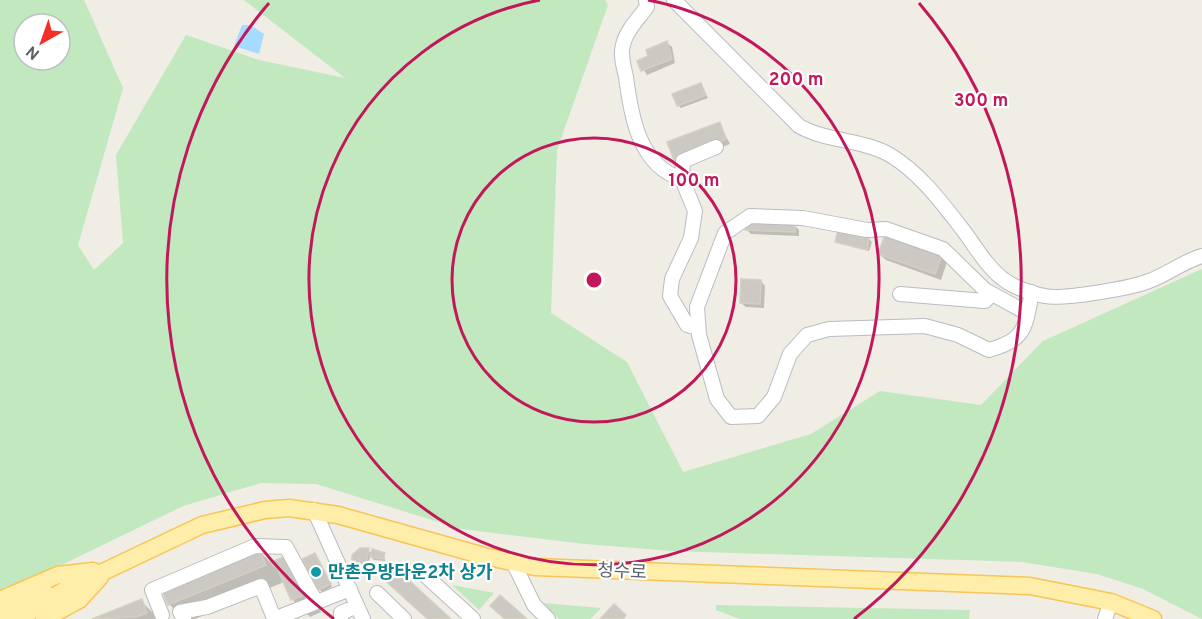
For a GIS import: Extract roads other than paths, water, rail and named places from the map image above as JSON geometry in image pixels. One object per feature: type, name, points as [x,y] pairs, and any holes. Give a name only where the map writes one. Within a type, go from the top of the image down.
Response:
[{"type":"main road","name":"청수로","points":[[28,609],[202,525],[226,517],[273,509],[314,510],[535,567],[1030,586],[1111,602],[1153,619]]},
{"type":"main road","name":"청수로","points":[[0,600],[28,609],[79,600],[106,570]]},
{"type":"main road","points":[[0,616],[28,609],[58,575],[106,570]]},
{"type":"street","points":[[646,0],[647,7],[626,36],[622,49],[631,117],[651,159],[673,176],[682,179]]},
{"type":"street","points":[[674,0],[799,126],[813,134],[870,147],[890,156],[938,197],[989,266],[1004,280],[1047,297],[1145,283],[1160,277],[1184,262],[1202,256]]},
{"type":"street","points":[[698,328],[687,325],[670,296],[672,279],[691,238],[695,211],[682,179],[683,161],[716,147]]},
{"type":"street","points":[[1027,314],[992,294],[943,249],[886,229],[867,230],[802,218],[750,216],[725,233],[697,308],[698,328],[717,399],[731,417],[758,416],[774,397],[790,354],[807,335],[829,329],[925,326],[958,335],[989,350],[1009,345],[1026,326],[1032,292]]},
{"type":"street","points":[[900,294],[985,301],[992,294]]},
{"type":"street","points":[[314,510],[360,613],[341,613],[341,619]]},
{"type":"street","points":[[316,602],[286,547],[255,546],[152,590],[158,617],[209,613],[261,586],[274,619],[350,589]]},
{"type":"street","points":[[513,562],[534,605],[548,619]]},
{"type":"street","points":[[426,576],[471,619]]},
{"type":"street","points":[[377,593],[404,619]]},
{"type":"street","points":[[1105,619],[1111,602]]},
{"type":"water","points":[[242,25],[250,25],[264,34],[259,54],[234,46]]},
{"type":"place","name":"만촌우방타운2차 상가","points":[[316,572]]}]
